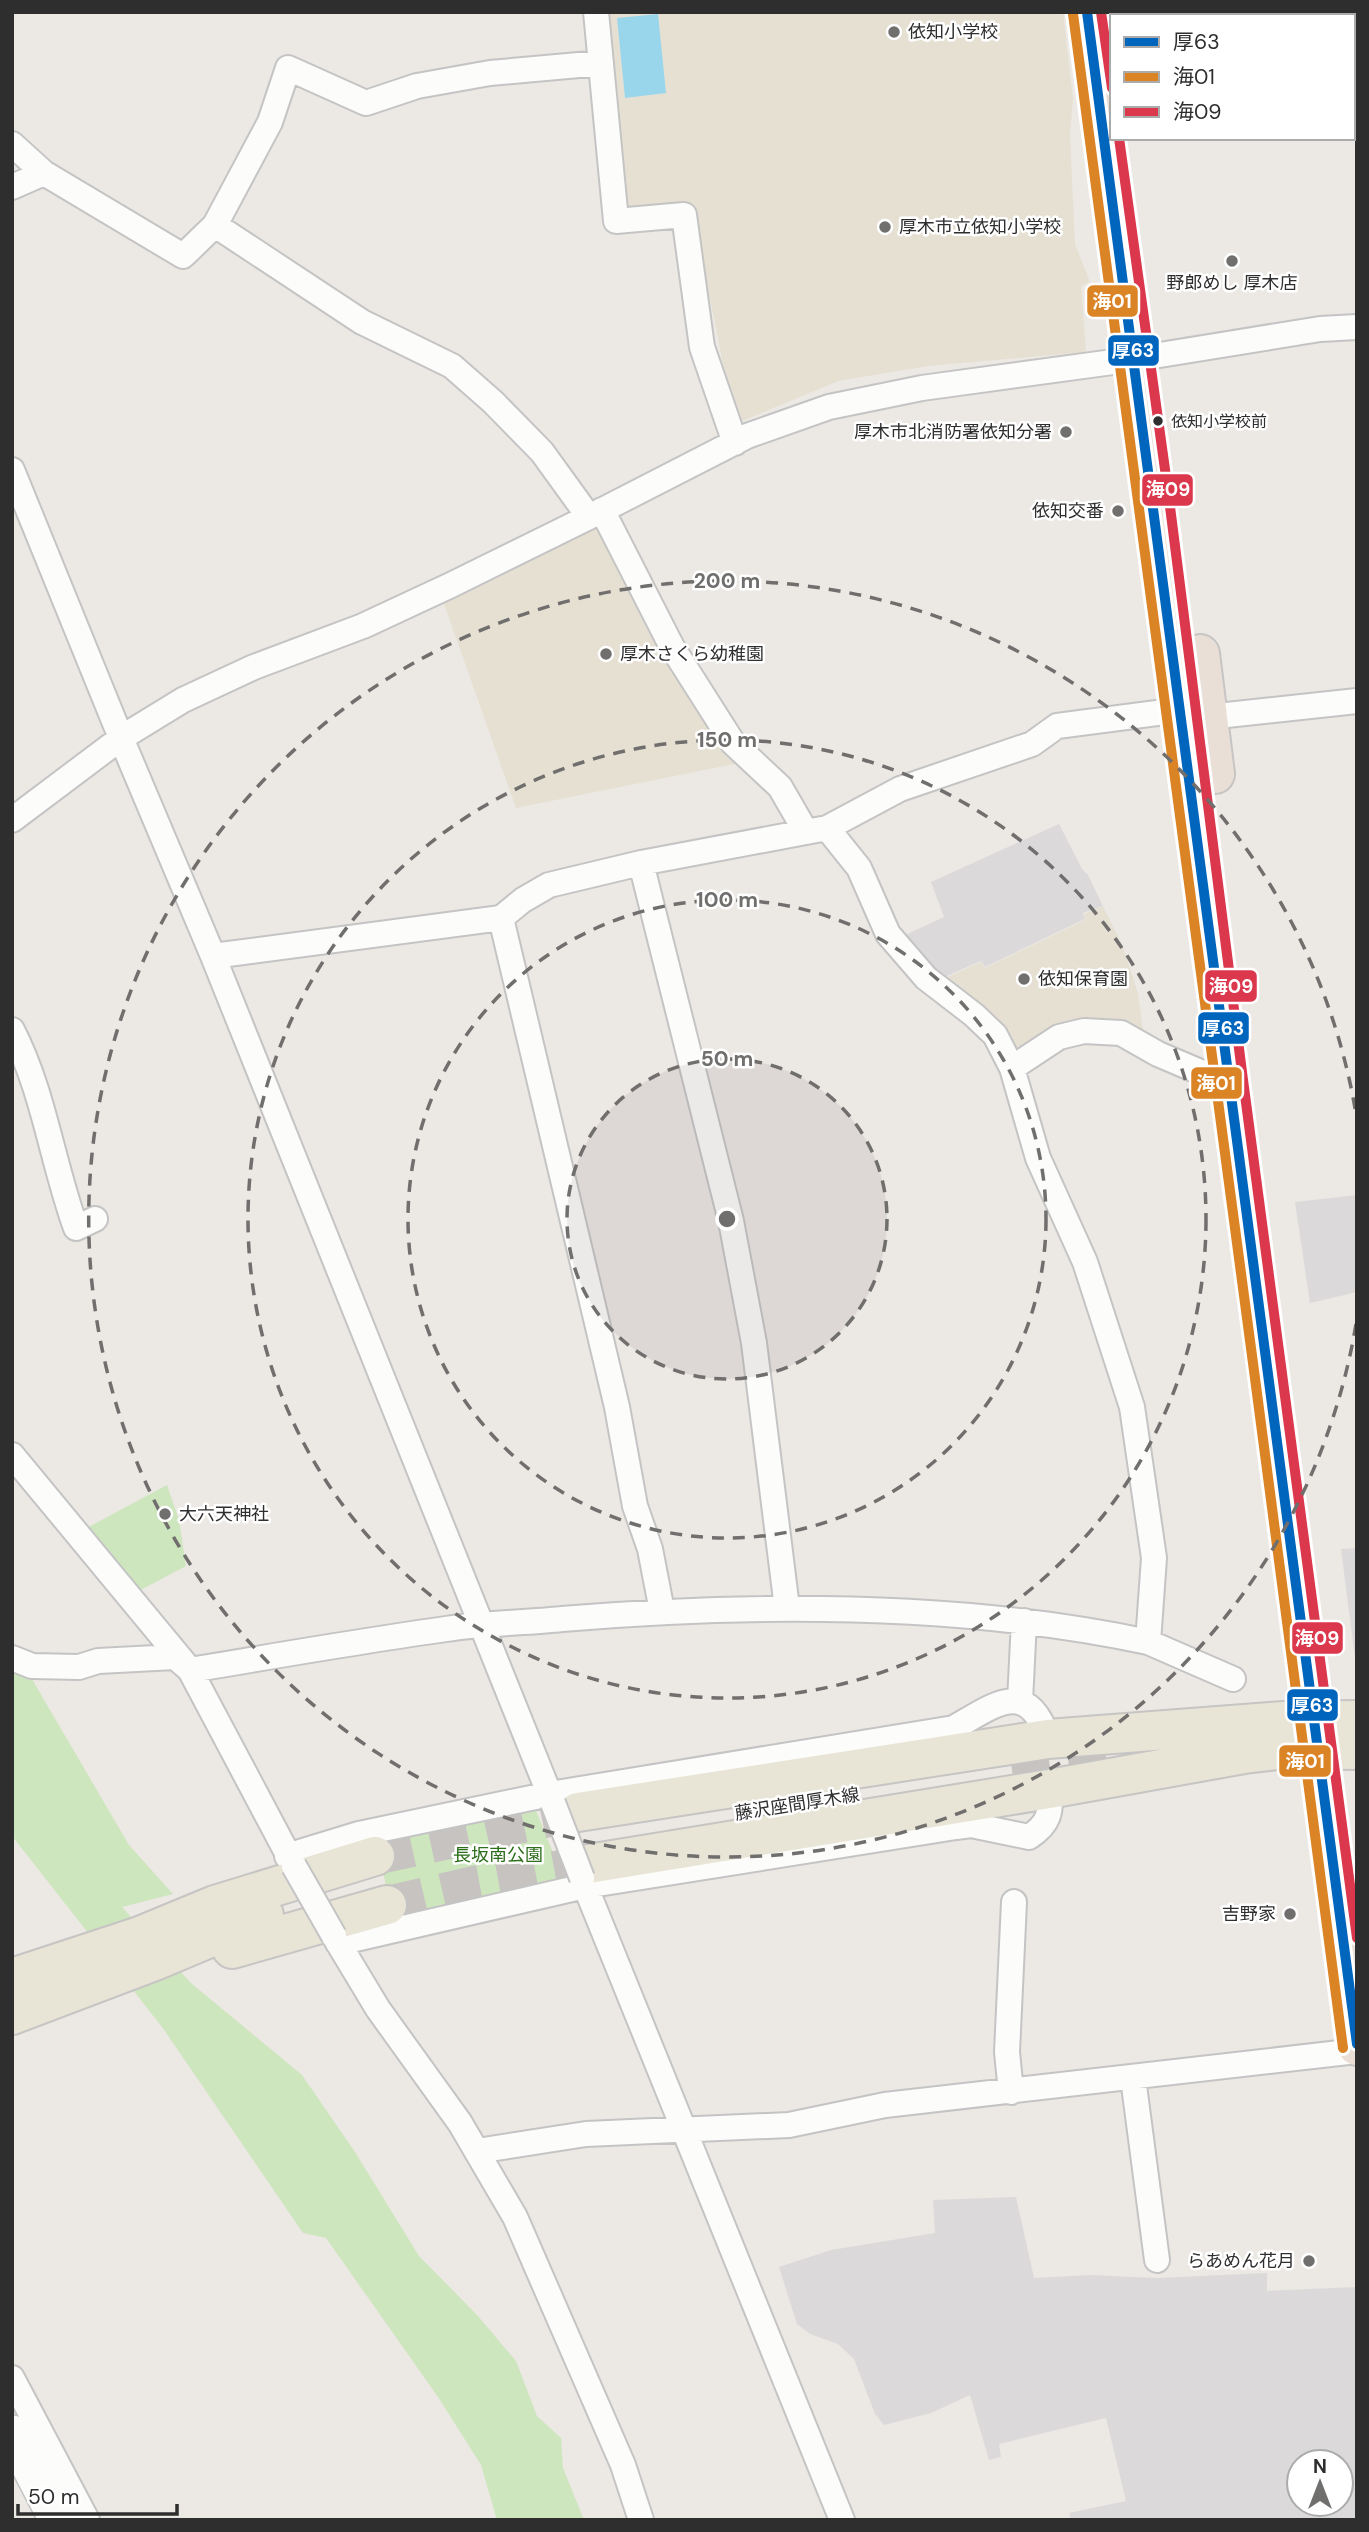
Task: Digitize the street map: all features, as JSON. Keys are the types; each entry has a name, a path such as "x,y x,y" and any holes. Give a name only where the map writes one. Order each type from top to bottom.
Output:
{"highway":[{"path":"1087,12 1148,357"},
{"path":"1130,140 1148,357 1194,713 1300,1443 1338,1735 1357,2048"},
{"path":"1194,713 1228,1082 1357,1844"}],"main road":[{"path":"574,1839 1048,1739 1338,1735"},
{"path":"574,1839 1049,1789 1338,1735"},
{"name":"藤沢座間厚木線","path":"574,1839 1012,1770"},
{"path":"12,1978 149,1948 381,1881"},
{"path":"12,2015 149,1948 215,1905 381,1881"},
{"path":"149,1948 230,1950 381,1881"}],"street":[{"path":"597,12 616,221 684,215 702,347 735,443"},
{"path":"12,145 44,173 184,256 215,225 270,122 288,68 366,103 416,86 490,73 601,63"},
{"path":"12,187 44,173"},
{"path":"215,225 362,322 452,366 493,402 542,452 596,514 678,658 733,743 780,787 816,830 859,868 888,934 926,978 995,1035 1012,1069 1038,1158 1085,1262 1132,1407 1154,1558 1148,1642"},
{"path":"12,820 121,738 184,700 254,667 363,626 596,514 747,436 842,404 922,388 1320,330 1357,327"},
{"path":"12,470 213,956 483,1626 574,1839 682,2129 842,2520"},
{"path":"213,956 501,918 523,900 549,885 642,863 816,830 900,789 1032,744 1057,726 1357,701"},
{"path":"642,863 731,1221 754,1343 787,1608"},
{"path":"501,918 617,1407 635,1506 650,1549 662,1611"},
{"path":"12,1030 20,1064 48,1123 64,1195 76,1228 95,1219"},
{"path":"1012,1069 1059,1037 1084,1031 1121,1033 1158,1054 1228,1082"},
{"path":"12,1455 190,1670 290,1861 336,1939 378,2009 477,2151 515,2217 623,2465 641,2520"},
{"path":"190,1670 449,1628 662,1611 787,1608 1024,1621 1102,1632 1148,1642 1233,1679"},
{"path":"1020,1701 1024,1621"},
{"path":"12,1658 32,1666 79,1667 98,1661 175,1657 190,1670"},
{"path":"336,1939 574,1839 954,1728 998,1703 1020,1701 1035,1712 1048,1739"},
{"path":"290,1861 359,1835 574,1839"},
{"path":"1011,2092 1007,2052 1014,1902"},
{"path":"477,2151 586,2134 789,2125 885,2105 1133,2078 1357,2048"},
{"path":"1133,2078 1157,2260"},
{"path":"12,2378 88,2520"},
{"path":"12,2432 57,2520"}],"shaded area":[{"name":"厚木市立依知小学校","path":"608,12 1063,12 1073,98 1070,133 1075,244 1090,282 1081,286 1086,352 928,366 838,381 735,424 692,208 625,210"},
{"path":"597,527 604,530 744,762 516,808 443,601"},
{"path":"1059,824 1103,906 1083,913 1085,919 985,967 981,961 940,979 899,938 944,917 931,882"},
{"path":"1103,906 1123,947 1138,993 1143,1031 1115,1024 1012,1053 943,979 981,962 985,968 1085,920 1084,914"},
{"path":"1357,1195 1357,1292 1310,1303 1295,1202"},
{"path":"1357,1548 1357,1674 1341,1549"},
{"path":"1016,2197 1034,2278 1090,2275 1157,2278 1267,2273 1267,2291 1357,2287 1357,2520 1071,2520 1069,2513 1126,2501 1106,2418 999,2444 1001,2457 989,2460 970,2395 931,2413 884,2425 875,2414 854,2359 838,2344 810,2334 797,2324 779,2267 831,2250 935,2233 933,2200"}],"green space":[{"path":"167,1485 179,1520 186,1566 133,1594 81,1531"},
{"path":"12,1645 129,1845 173,1894 122,1907 191,1983 302,2075 355,2152 419,2256 478,2316 516,2361 537,2416 561,2438 563,2468 584,2520 497,2520 481,2465 438,2397 326,2238 303,2233 162,2027 12,1836"},
{"name":"長坂南公園","path":"534,1806 565,1882 394,1920 376,1842"}],"water":[{"path":"658,14 666,93 625,98 617,18"}],"tunnel":[{"path":"1012,1770 1180,1746"},
{"path":"375,1856 578,1812"},
{"path":"387,1905 474,1885 588,1864"}],"transit line":[{"name":"厚63","path":"1087,12 1357,2044"},
{"name":"海09","path":"1101,12 1110,74"},
{"name":"海01","path":"1073,14 1343,2048"},
{"name":"海09","path":"1119,140 1168,491 1357,1938"}],"place":[{"name":"依知小学校","path":"894,32"},
{"name":"厚木市立依知小学校","path":"885,227"},
{"name":"野郎めし 厚木店","path":"1232,261"},
{"name":"依知小学校前","path":"1158,421"},
{"name":"厚木市北消防署依知分署","path":"1066,432"},
{"name":"依知交番","path":"1118,511"},
{"name":"厚木さくら幼稚園","path":"606,654"},
{"name":"依知保育園","path":"1024,979"},
{"name":"大六天神社","path":"165,1514"},
{"name":"吉野家","path":"1290,1914"},
{"name":"らあめん花月","path":"1309,2261"}]}
